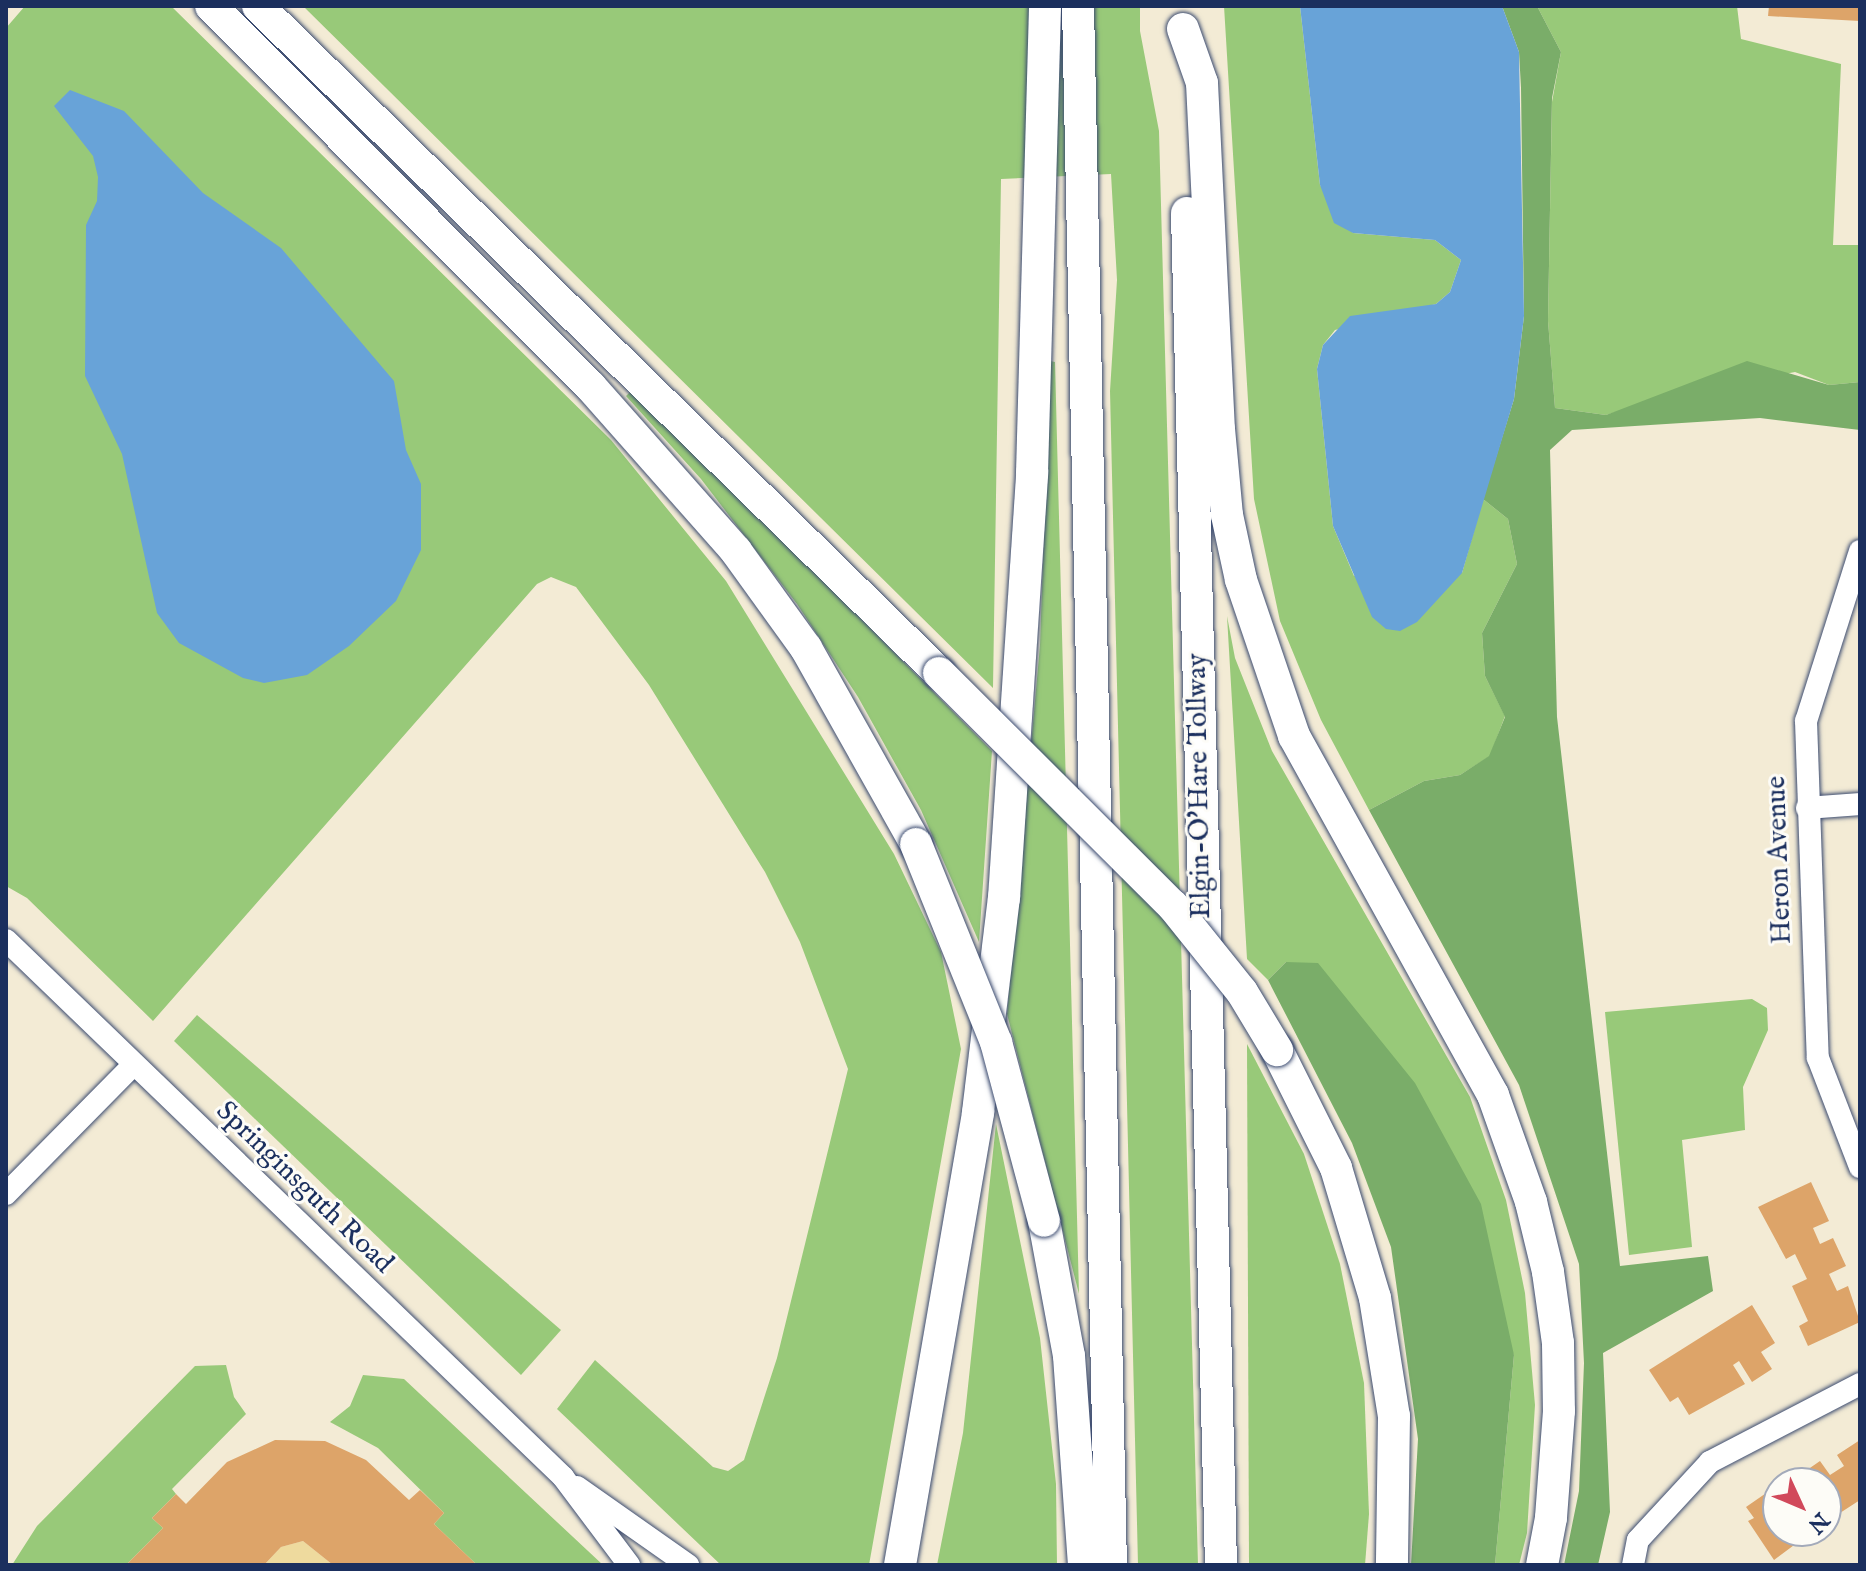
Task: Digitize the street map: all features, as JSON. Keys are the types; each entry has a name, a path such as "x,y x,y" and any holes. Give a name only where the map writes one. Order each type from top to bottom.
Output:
{"highway":[{"path":"211,6 591,387 736,551 806,648 916,844 996,1042 1044,1221 1071,1371 1084,1565"},
{"path":"258,6 1173,906 1242,992 1277,1050 1336,1168 1375,1298 1394,1416 1392,1565"},
{"path":"900,1565 978,1112 1004,898 1032,473 1045,6"},
{"path":"1078,6 1111,1565"},
{"path":"1182,17 1202,83 1219,429 1227,515 1241,580 1294,736 1493,1095 1523,1176 1544,1258 1558,1343 1559,1411 1551,1518 1542,1565"},
{"name":"Elgin-O'Hare Tollway","path":"1182,17 1221,1565"}],"street":[{"name":"Heron Avenue","path":"1860,551 1806,721 1818,1058 1860,1167"},
{"path":"1807,808 1860,804"},
{"name":"Springinsguth Road","path":"6,940 563,1477 688,1565"},
{"path":"6,1194 133,1065"},
{"path":"1633,1565 1638,1540 1710,1462 1860,1384"},
{"name":"Springinsguth Road","path":"563,1477 629,1565"}],"green space":[{"path":"25,6 171,6 611,440 726,581 894,854 941,952 961,1049 869,1565 721,1565 557,1409 595,1360 713,1467 728,1471 744,1460 777,1358 848,1069 800,942 765,872 649,685 576,587 551,577 537,584 153,1021 27,898 6,886 6,28"},
{"path":"303,6 1140,6 1140,31 1159,131 1198,1565 1138,1565 1110,391 1117,280 1111,174 1001,179 993,688"},
{"path":"1224,6 1300,6 1320,185 1353,233 1435,240 1461,260 1450,292 1436,304 1335,330 1323,345 1317,369 1333,526 1354,576 1462,573 1483,499 1508,519 1517,564 1482,633 1485,676 1505,716 1490,756 1460,775 1424,781 1369,810 1321,720 1280,621 1254,499"},
{"path":"1502,6 1537,6 1561,52 1552,98 1548,321 1555,408 1606,415 1747,361 1829,385 1860,382 1860,430 1760,418 1572,430 1550,450 1557,717 1620,1266 1708,1256 1713,1291 1603,1353 1610,1512 1598,1565 1564,1565 1579,1491 1584,1363 1579,1264 1519,1085 1369,810 1424,781 1460,775 1489,756 1505,717 1485,676 1482,633 1517,564 1508,519 1483,499 1514,399 1524,316 1519,52"},
{"path":"1537,6 1737,6 1741,39 1841,64 1833,245 1860,245 1860,382 1829,385 1795,372 1667,396 1606,415 1555,408 1548,321 1552,102 1561,52"},
{"path":"1050,361 1055,362 1079,1294 1007,1014 1040,645"},
{"path":"633,389 992,751 979,942 921,810 858,697 797,604 701,479 626,396"},
{"path":"1227,616 1235,658 1272,751 1470,1097 1506,1200 1525,1293 1535,1405 1527,1533 1519,1565 1495,1565 1514,1355 1286,962 1268,980 1247,959"},
{"path":"1286,962 1318,963 1415,1083 1481,1204 1514,1355 1495,1565 1411,1565 1418,1439 1391,1247 1352,1143 1268,980"},
{"path":"1752,999 1767,1008 1768,1030 1743,1087 1745,1130 1682,1140 1692,1247 1629,1255 1605,1012"},
{"path":"197,1015 561,1330 521,1375 174,1041"},
{"path":"1247,1044 1304,1154 1340,1264 1364,1383 1369,1514 1365,1565 1249,1565"},
{"path":"996,1124 1040,1338 1056,1484 1057,1565 937,1565 963,1433"},
{"path":"226,1365 234,1397 246,1414 172,1489 176,1494 152,1518 163,1528 126,1565 12,1565 37,1526 195,1366"},
{"path":"363,1375 404,1379 603,1565 477,1565 434,1524 444,1513 378,1448 330,1422 350,1406"}],"sand":[{"path":"303,1541 333,1565 264,1565 281,1547"}],"water":[{"path":"1300,6 1502,6 1519,52 1524,316 1514,399 1462,573 1417,622 1400,631 1386,629 1372,617 1333,526 1317,369 1323,345 1350,316 1436,304 1450,292 1461,260 1435,240 1353,233 1334,223 1320,185"},
{"path":"70,90 124,111 203,193 281,248 394,381 406,450 421,484 421,550 396,601 349,646 307,675 264,683 243,678 179,643 157,613 122,454 85,376 86,225 97,201 98,177 93,156 54,106"}],"building":[{"path":"1769,6 1860,6 1860,21 1768,16"},
{"path":"1811,1182 1829,1221 1813,1228 1820,1244 1833,1238 1846,1266 1829,1274 1837,1291 1848,1286 1860,1322 1808,1346 1799,1326 1808,1321 1792,1286 1807,1279 1795,1254 1786,1259 1758,1207"},
{"path":"1752,1305 1775,1343 1761,1352 1772,1369 1752,1382 1739,1361 1733,1365 1745,1384 1689,1415 1678,1397 1670,1402 1649,1370"},
{"path":"275,1440 325,1441 366,1460 409,1500 420,1490 444,1513 434,1524 477,1565 333,1565 303,1541 281,1547 264,1565 126,1565 163,1528 152,1518 176,1494 186,1504 227,1462"},
{"path":"1860,1440 1860,1500 1842,1512 1844,1466 1837,1455"},
{"path":"1762,1496 1762,1542 1748,1521 1754,1518 1746,1507"},
{"path":"1765,1547 1791,1547 1774,1560"}]}
